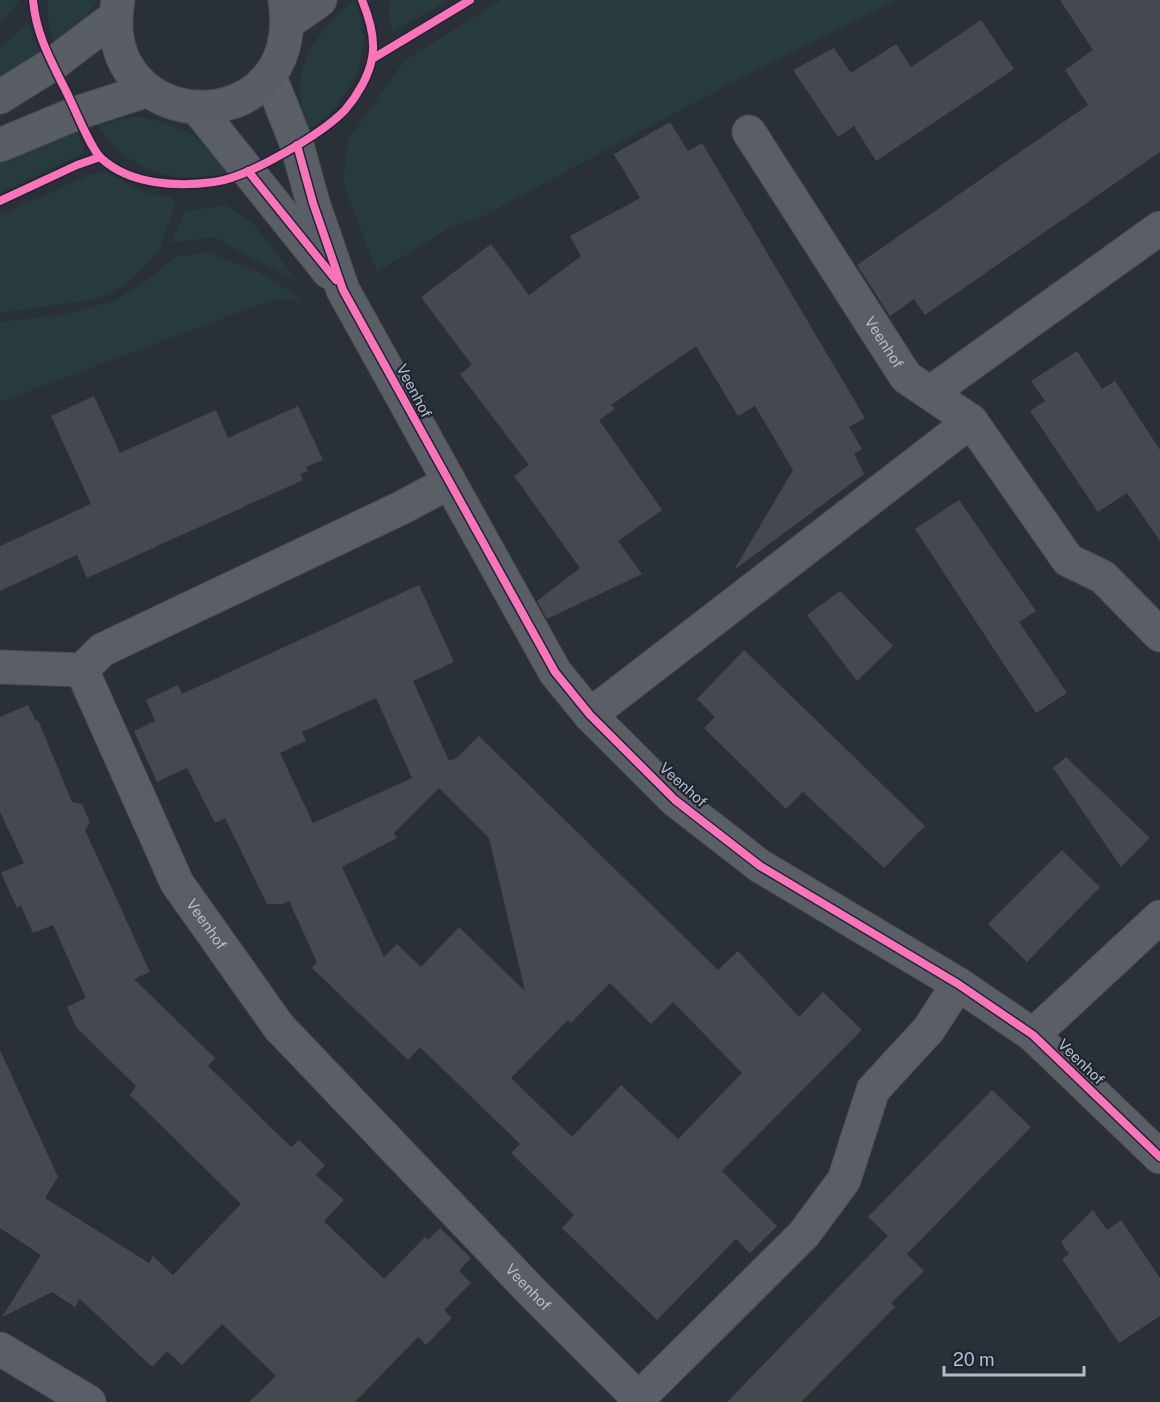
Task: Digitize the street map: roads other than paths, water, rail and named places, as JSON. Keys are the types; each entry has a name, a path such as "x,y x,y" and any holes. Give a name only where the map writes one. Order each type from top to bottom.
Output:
{"main road":[{"path":"117,9 116,38 133,76 148,90 172,104 198,109 218,108 255,92 270,77 284,51 287,11 320,0"},
{"path":"0,97 53,64 117,9"},
{"path":"0,145 77,113 148,90"}],"street":[{"name":"Veenhof","path":"270,77 297,145 313,203 343,290 448,483 555,672 590,715 675,800 760,866 958,984 1033,1035 1160,1156"},
{"name":"Veenhof","path":"198,109 343,290"},
{"name":"Veenhof","path":"749,132 906,377 971,421 1068,560 1103,577 1160,635"},
{"path":"930,393 1160,228"},
{"path":"590,715 971,421"},
{"path":"0,667 82,670 102,650 401,508 448,483"},
{"name":"Veenhof","path":"82,670 177,883 279,1027 636,1400 804,1234 844,1180 873,1090 929,1029 958,984"},
{"path":"1033,1035 1160,916"},
{"path":"0,1349 89,1402"}]}
